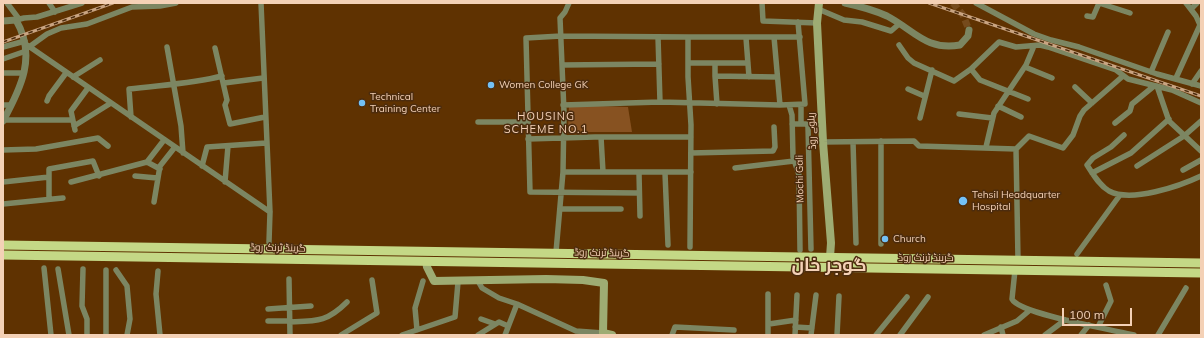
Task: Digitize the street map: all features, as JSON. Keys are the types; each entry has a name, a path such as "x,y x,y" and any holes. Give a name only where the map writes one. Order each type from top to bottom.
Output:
{"highway":[{"name":"گرینڈ ٹرنک روڈ","path":"3,245 556,252 1201,263"},
{"name":"گرینڈ ٹرنک روڈ","path":"3,254 838,269 1201,273"}],"main road":[{"name":"ریلوے روڈ","path":"818,6 817,23 823,142 831,243 830,257"},
{"path":"426,261 427,267 434,281 568,280 604,283 603,333 612,335"}],"street":[{"path":"7,3 18,20 27,46 21,87 3,120 71,120"},
{"path":"49,3 55,12"},
{"path":"3,21 37,17 82,3"},
{"path":"3,59 61,28 87,24 132,7 160,6 176,3"},
{"path":"261,3 263,78 270,212 269,242"},
{"path":"556,252 563,172 564,105 560,18 565,12 568,3"},
{"path":"762,3 763,21 817,23"},
{"path":"845,3 887,16 932,45 944,47 960,45 968,36 969,30"},
{"path":"976,3 1039,36 1120,60 1151,72 1201,86"},
{"path":"1087,16 1093,17 1095,15 1099,3 1130,13"},
{"path":"1176,78 1200,27 1198,18 1186,3"},
{"path":"1191,9 1197,3"},
{"path":"818,6 844,20 862,22 890,31 899,24"},
{"path":"564,105 660,102 780,105 805,104 798,22"},
{"path":"1151,72 1168,32"},
{"path":"639,193 530,192 526,38 561,36 746,38 800,37"},
{"path":"658,37 660,102"},
{"path":"688,37 691,138 690,247"},
{"path":"774,37 776,77 780,105"},
{"path":"746,38 749,77"},
{"path":"899,45 908,58 914,63 954,81 971,69 999,42 1016,47 1048,47 1116,70 1128,79 1172,90 1201,103"},
{"path":"3,47 27,46 270,212"},
{"path":"986,147 992,118 998,106 1025,67 1034,46"},
{"path":"167,47 175,83 183,153"},
{"path":"215,48 224,83 227,100 225,106 230,124 265,117"},
{"path":"73,77 100,60"},
{"path":"688,63 748,63"},
{"path":"562,65 659,64"},
{"path":"715,64 717,104"},
{"path":"1025,67 1052,78"},
{"path":"971,69 980,80 1028,99"},
{"path":"920,118 924,96 932,70"},
{"path":"1192,84 1201,71"},
{"path":"3,73 24,73"},
{"path":"47,102 49,96 66,73"},
{"path":"131,117 128,90 175,83 202,81 222,76"},
{"path":"715,76 776,77"},
{"path":"1018,260 1016,149 1029,136 1063,148 1073,135 1080,116 1092,103 1123,76"},
{"path":"224,83 263,78"},
{"path":"1156,86 1169,119 1184,136 1201,151"},
{"path":"1115,123 1130,111 1132,104 1156,86"},
{"path":"1075,87 1092,103"},
{"path":"88,88 70,111 71,120 75,128 111,103"},
{"path":"908,89 924,96"},
{"path":"792,124 801,124 801,104"},
{"path":"3,105 11,105"},
{"path":"789,105 792,124 794,162 799,175 800,250"},
{"path":"998,106 1021,117"},
{"path":"959,114 992,118"},
{"path":"1092,173 1131,153 1169,119"},
{"path":"1137,166 1184,136 1201,121"},
{"path":"478,122 528,122"},
{"name":"Mochi Gali","path":"801,124 807,124 808,126 811,248"},
{"path":"691,153 773,151 775,147 774,127"},
{"path":"1124,135 1087,165 1106,189 1120,195 1148,194 1201,176"},
{"path":"528,139 601,137 691,138"},
{"path":"601,137 603,172"},
{"path":"3,150 36,149 98,138 108,146"},
{"path":"72,182 147,162 164,140"},
{"path":"881,141 881,244"},
{"path":"823,142 914,141 919,146 1016,149"},
{"path":"202,166 207,148 266,142"},
{"path":"854,142 856,243"},
{"path":"225,182 228,146"},
{"path":"154,202 160,166 175,147"},
{"path":"1183,170 1201,160"},
{"path":"49,199 49,169 93,161 99,176"},
{"path":"147,162 160,169"},
{"path":"735,168 794,162"},
{"path":"563,172 691,172"},
{"path":"665,172 668,245"},
{"path":"639,173 640,216"},
{"path":"135,176 157,178"},
{"path":"3,182 49,177"},
{"path":"1077,254 1120,195"},
{"path":"3,204 63,198"},
{"path":"560,209 620,209"},
{"path":"44,268 51,335"},
{"path":"58,269 69,335"},
{"path":"83,269 82,306 87,319 87,335"},
{"path":"106,270 106,335"},
{"path":"116,270 127,286 130,319 127,335"},
{"path":"1015,270 1012,299 1014,303 1030,310 1065,320 1134,335"},
{"path":"158,271 156,294 160,335"},
{"path":"289,279 290,335"},
{"path":"341,335 377,313 372,280"},
{"path":"417,330 415,308 423,281"},
{"path":"478,281 482,288 499,298 517,304 576,331 603,333"},
{"path":"402,335 455,316 458,282"},
{"path":"1098,327 1111,301 1106,285"},
{"path":"1158,335 1186,288"},
{"path":"768,294 768,335"},
{"path":"795,335 797,295"},
{"path":"811,335 816,296"},
{"path":"838,335 839,296"},
{"path":"876,335 907,297"},
{"path":"900,335 928,297"},
{"path":"268,321 290,322 325,319 337,312 347,302"},
{"path":"504,335 517,304"},
{"path":"268,309 311,306"},
{"path":"984,335 1017,321 1030,310"},
{"path":"481,319 495,324"},
{"path":"1045,335 1065,320"},
{"path":"478,335 499,322 508,326"},
{"path":"769,324 796,324 812,328"},
{"path":"1081,335 1089,325"},
{"path":"672,335 675,327 734,330"},
{"path":"1001,327 1003,335"}],"shaded area":[{"path":"569,105 628,107 632,132 568,132"}],"tunnel":[{"path":"953,3 963,15 969,30"}],"railway":[{"path":"3,42 113,3"},
{"path":"929,3 1201,96"}],"place":[{"name":"Women College GK","path":"491,85"},
{"name":"Technical Training Center","path":"362,103"},
{"name":"Tehsil Headquarter Hospital","path":"963,201"},
{"name":"Church","path":"885,239"}],"district":[{"name":"HOUSING SCHEME NO.1","path":"546,123"},
{"name":"گوجر خان","path":"829,266"}]}
